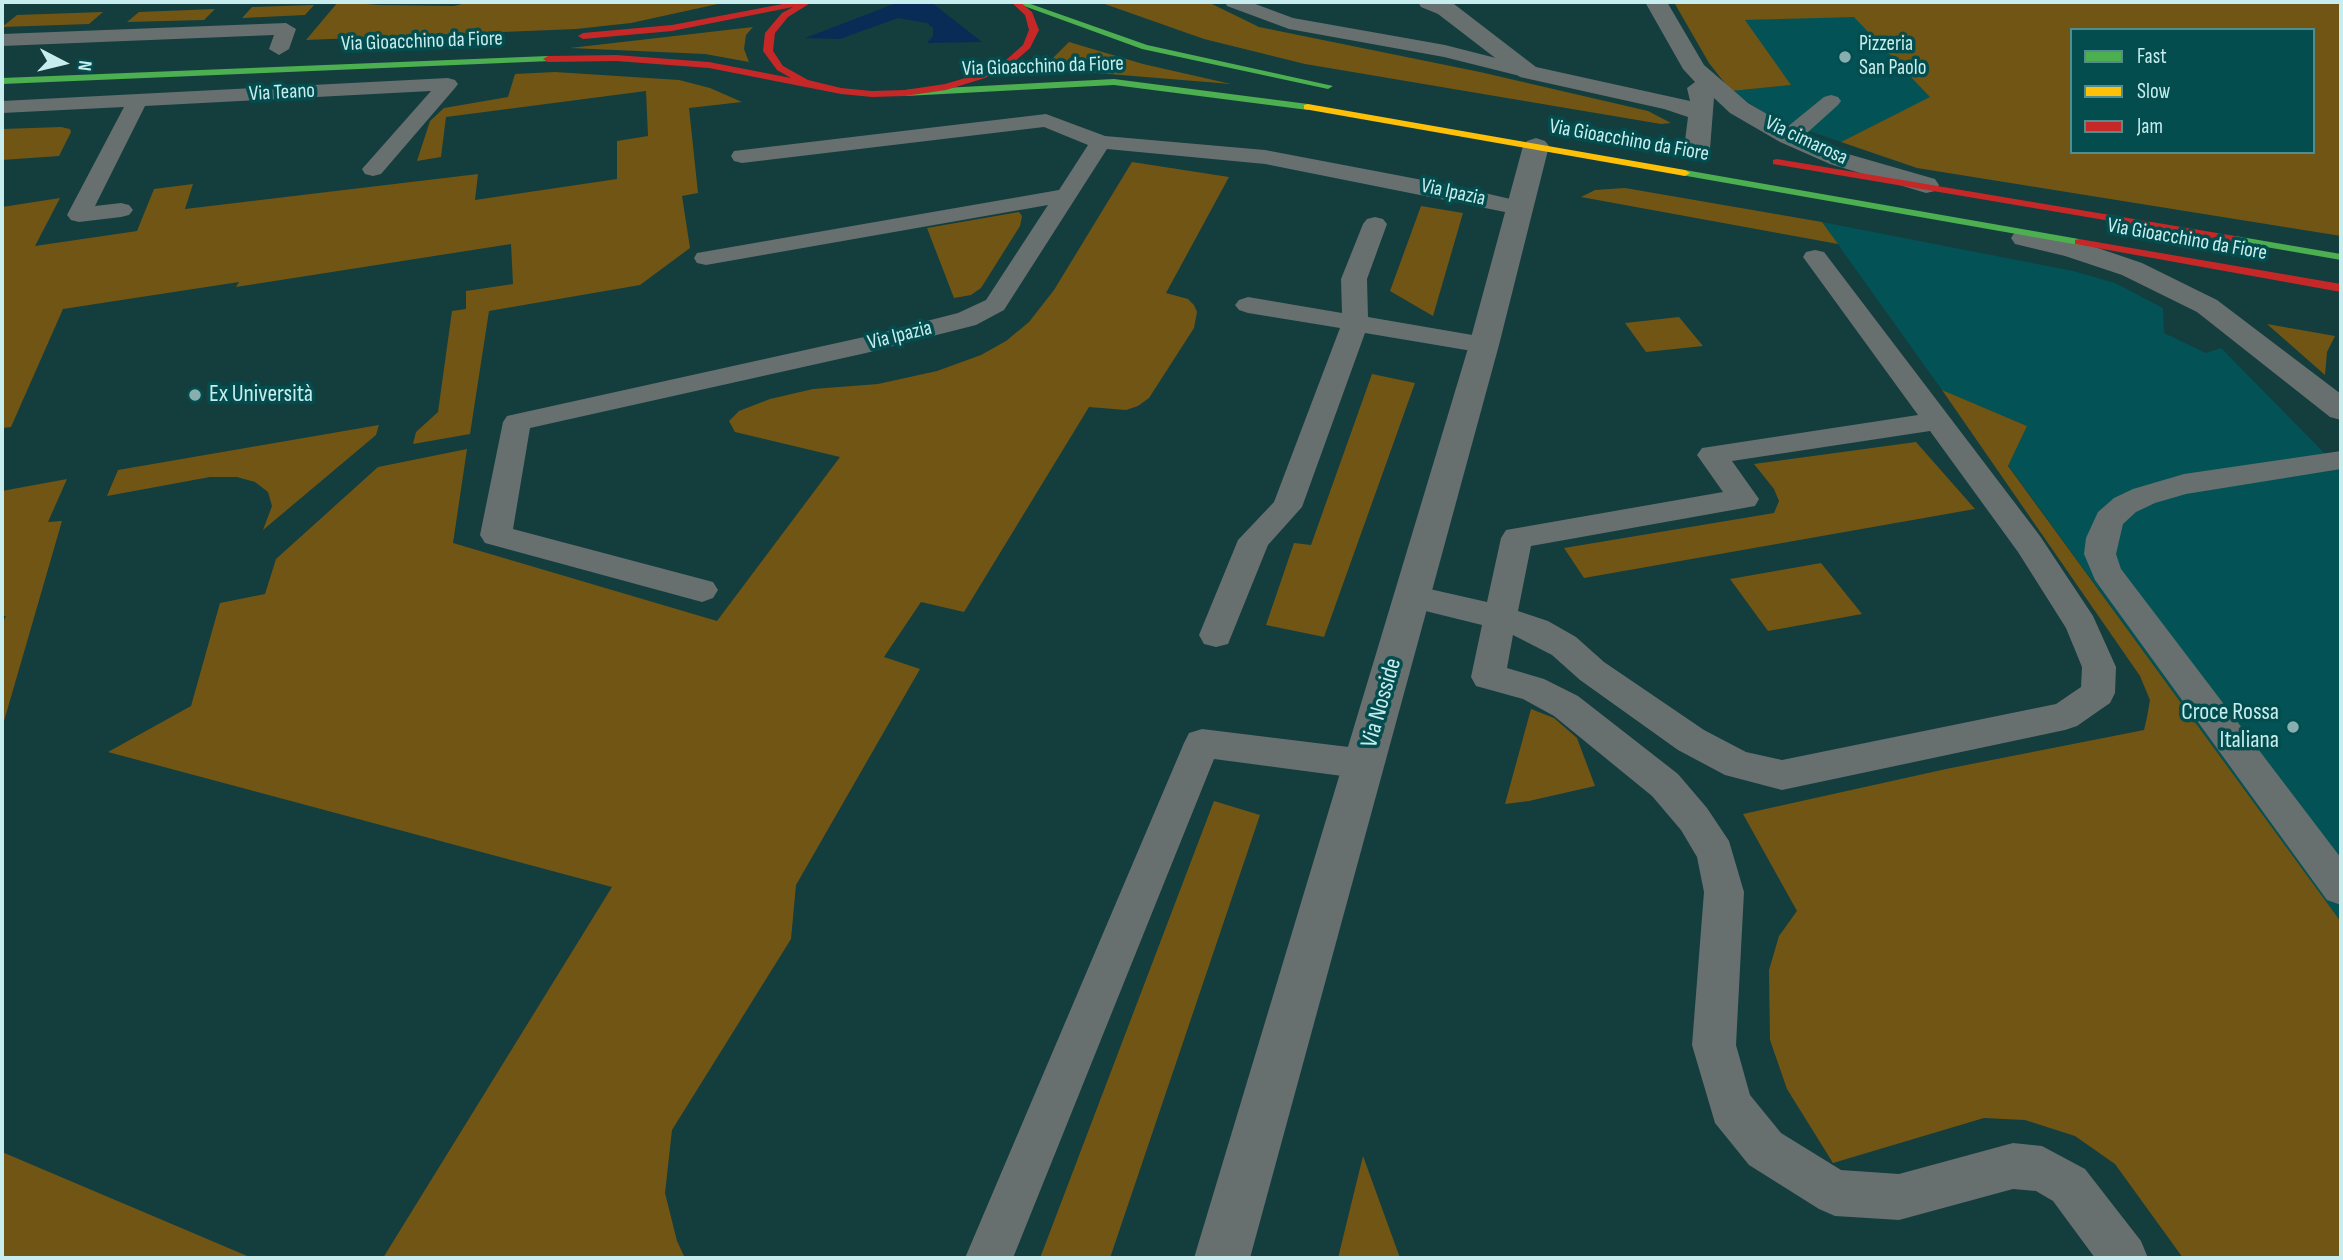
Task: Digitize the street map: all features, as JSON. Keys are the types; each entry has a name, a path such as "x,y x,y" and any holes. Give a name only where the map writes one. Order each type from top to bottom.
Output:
{"street":[{"path":"568,37 672,28 807,2"},
{"path":"807,2 785,15 770,33 768,51 780,68 805,82 841,91 905,93 946,87 982,76 1009,62 1027,46 1034,30 1029,14 1016,2"},
{"name":"Via Gioacchino da Fiore","path":"1016,2 1145,47 1344,89"},
{"path":"1429,2 1446,9 1528,72 1671,103 1700,113"},
{"path":"1656,2 1695,69 1702,98 1697,149"},
{"name":"Via Gioacchino da Fiore","path":"2,81 504,59 616,58 709,65 841,91"},
{"name":"Via cimarosa","path":"1695,69 1739,108 1789,137 1839,159 1931,187"},
{"name":"Via Gioacchino da Fiore","path":"905,93 1114,82 1317,108 2341,288"},
{"name":"Via Nosside","path":"1222,1258 1484,345 1536,146"},
{"name":"Via Gioacchino da Fiore","path":"1765,160 2341,257"},
{"path":"1938,218 2073,249 2132,269 2207,306 2341,410"}],"lane":[{"path":"1234,2 1289,23 1446,51 1528,72"},
{"path":"2,40 286,29 279,49"},
{"name":"Via Teano","path":"2,107 448,84 373,169"},
{"path":"121,210 79,215 138,100"},
{"path":"1789,137 1831,101"},
{"path":"742,156 1046,120 1101,142"},
{"name":"Via Ipazia","path":"702,590 496,535 517,422 866,345 967,319 995,305 1101,142 1265,157 1520,208"},
{"path":"706,258 1067,195"},
{"path":"1216,635 1254,540 1287,506 1355,324 1353,279 1375,224"},
{"path":"1412,597 1502,618 1536,630 1564,646 1592,671 1691,740 1738,765 1782,775 2065,716 2098,693 2099,667 2081,625 2029,544 1815,257"},
{"path":"1248,305 1484,345"},
{"path":"1937,421 1712,456 1744,499 1517,538 1488,677 1532,688 1566,706 1665,785 1694,819 1715,853 1724,892 1714,1045 1731,1107 1765,1149 1835,1193 1899,1198 2013,1166 2042,1169 2069,1185 2124,1258"},
{"path":"2341,460 2184,484 2144,496 2125,505 2109,519 2100,554 2106,572 2341,888"},
{"path":"989,1258 1202,743 1365,764"}],"shaded area":[{"path":"338,2 454,6 470,2 727,2 631,23 576,29 306,40"},
{"path":"899,2 931,2 982,42 927,43 933,36 933,28 927,23 898,18 840,39 805,38"},
{"path":"1099,2 1208,2 1259,27 1480,72 1648,111 1671,123 1661,124 1305,64 1204,39"},
{"path":"2341,2 2341,236 1917,168 1841,142 1930,97 1854,17 1745,20 1791,85 1731,91 1709,63 1675,4"},
{"path":"314,5 305,15 242,18 252,7"},
{"path":"215,9 204,20 127,22 139,12"},
{"path":"1973,11 1931,97 1841,142 1774,119 1731,91 1790,85 1744,20"},
{"path":"103,12 89,24 2,27 17,15"},
{"path":"753,27 746,35 744,49 749,62 705,54 570,48"},
{"path":"1069,42 1143,64 1231,84 1084,72 1039,72"},
{"path":"555,72 679,80 710,88 742,102 689,108 698,193 682,196 690,248 640,285 489,311 470,434 413,444 416,432 438,412 452,311 466,309 466,291 513,284 511,244 236,287 239,282 63,309 11,427 2,428 2,207 60,198 35,246 137,231 154,189 193,184 185,209 478,174 475,200 617,179 617,141 648,136 646,91 446,117 441,157 417,161 430,121 444,108 508,97 515,74"},
{"path":"2,129 70,129 71,132 59,156 2,160"},
{"path":"1132,162 1229,177 1166,293 1188,299 1194,305 1197,312 1194,328 1149,398 1126,410 1089,407 964,612 921,602 884,657 920,669 796,885 791,939 672,1130 665,1193 677,1241 685,1258 383,1258 612,887 108,752 191,706 220,603 265,594 276,559 378,467 467,449 453,543 717,621 840,457 735,432 729,421 739,411 770,399 813,389 878,384 937,371 981,355 1006,341 1029,322 1054,290"},
{"path":"1625,188 1822,222 1838,244 1581,197 1595,190"},
{"path":"1421,206 1463,213 1433,316 1390,291"},
{"path":"1019,212 1022,216 1020,226 981,288 971,295 954,298 927,228"},
{"path":"1822,222 2073,271 2115,283 2163,308 2164,333 2206,353 2221,348 2341,470 2341,922 2008,465 2027,426 1942,390"},
{"path":"1679,317 1703,346 1646,352 1625,323"},
{"path":"2267,324 2335,336 2327,352 2325,375"},
{"path":"1372,374 1415,383 1324,637 1266,625 1294,543 1311,545"},
{"path":"1942,390 2027,426 2008,466 2341,922 2341,1258 2183,1258 2115,1164 2075,1136 2025,1120 1984,1118 1833,1163 1787,1089 1770,1040 1769,970 1779,936 1797,911 1743,814 1946,769 2144,730 2147,717 2150,700 2140,676"},
{"path":"379,425 376,435 263,530 272,506 268,492 255,482 237,477 210,477 107,496 118,470"},
{"path":"1916,442 1975,509 1584,578 1564,548 1774,513 1779,501 1774,489 1754,464"},
{"path":"67,479 48,522 62,521 2,728 2,624 6,616 2,616 2,491"},
{"path":"1821,563 1862,614 1768,631 1730,579"},
{"path":"1531,709 1554,718 1577,738 1595,786 1505,804"},
{"path":"1214,801 1260,815 1110,1258 1040,1258"},
{"path":"2,1152 252,1258 2,1258"},
{"path":"1363,1156 1400,1258 1338,1258"}],"traffic: fast":[{"path":"1017,2 1145,47 1328,86"},
{"path":"2,81 548,59"},
{"path":"905,93 1114,82 1308,107"},
{"path":"1685,173 2079,242"},
{"path":"2235,239 2341,257"}],"traffic: slow":[{"path":"1308,107 1685,173"}],"traffic: jam":[{"path":"583,36 672,28 805,2"},
{"path":"808,2 785,15 770,33 768,51 780,68 805,82 841,91 872,94 905,93 946,87 982,76 1009,62 1027,46 1034,30 1029,14 1015,2"},
{"path":"548,59 616,58 709,65 841,91"},
{"path":"1777,162 2235,239"},
{"path":"2079,242 2341,288"}],"place":[{"name":"Pizzeria San Paolo","path":"1845,57"},
{"name":"Ex Università","path":"195,395"},
{"name":"Croce Rossa Italiana","path":"2293,727"}]}
